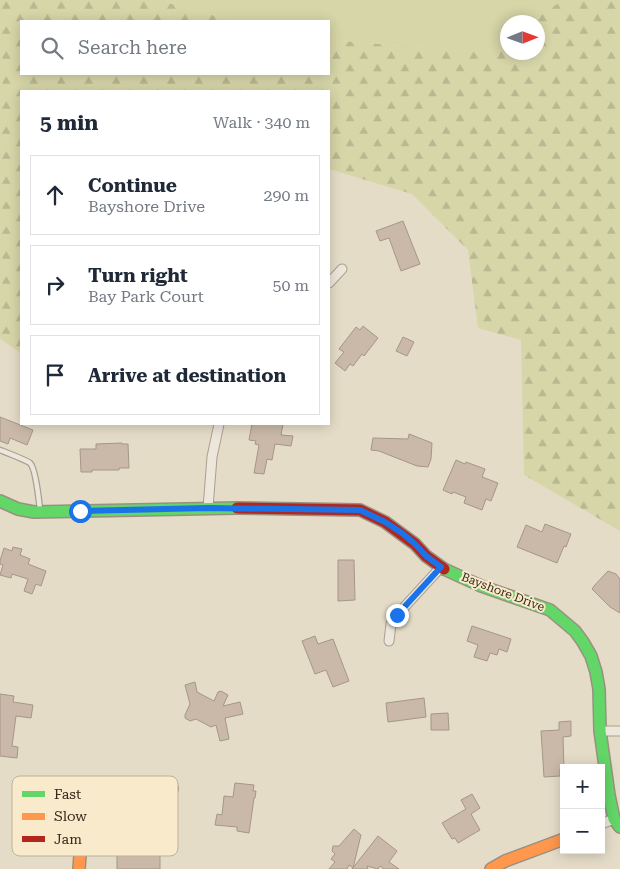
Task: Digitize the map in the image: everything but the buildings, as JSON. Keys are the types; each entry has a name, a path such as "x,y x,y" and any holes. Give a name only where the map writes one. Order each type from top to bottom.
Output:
{"street":[{"path":"330,282 342,269"},
{"path":"208,508 212,457 220,425"},
{"name":"Bayshore Drive","path":"0,501 18,509 40,512 208,508 360,510 385,522 402,533 426,556 441,567 481,586 550,610 575,631 584,642 591,656 599,688 600,731 609,795 617,823"},
{"path":"389,641 391,624 397,615 441,567"},
{"path":"600,731 620,731"},
{"path":"491,869 560,841"},
{"path":"79,869 80,856"}],"lane":[{"path":"0,450 30,463 38,492 40,512"}],"green space":[{"path":"0,0 165,0 168,3 230,20 20,20 20,75 330,75 330,40 486,53 500,43 500,60 545,60 545,15 541,15 563,0 620,0 620,531 524,475 521,340 478,328 468,250 412,194 330,169 330,90 20,90 20,352 0,339"},
{"path":"165,0 563,0 541,15 500,15 500,43 486,53 330,40 330,20 230,20 168,3"}],"traffic: fast":[{"path":"0,501 18,509 34,512 237,508"},
{"path":"444,569 481,586 550,610 575,631 583,642 591,656 596,672 599,689 600,731 609,795 614,819 620,827"}],"traffic: slow":[{"path":"491,869 505,861 560,840"},
{"path":"79,869 80,856"}],"traffic: jam":[{"path":"237,508 360,510 385,522 444,569"}],"route":[{"path":"80,511 208,508 360,510 402,533 426,556 441,567 397,615"}]}
